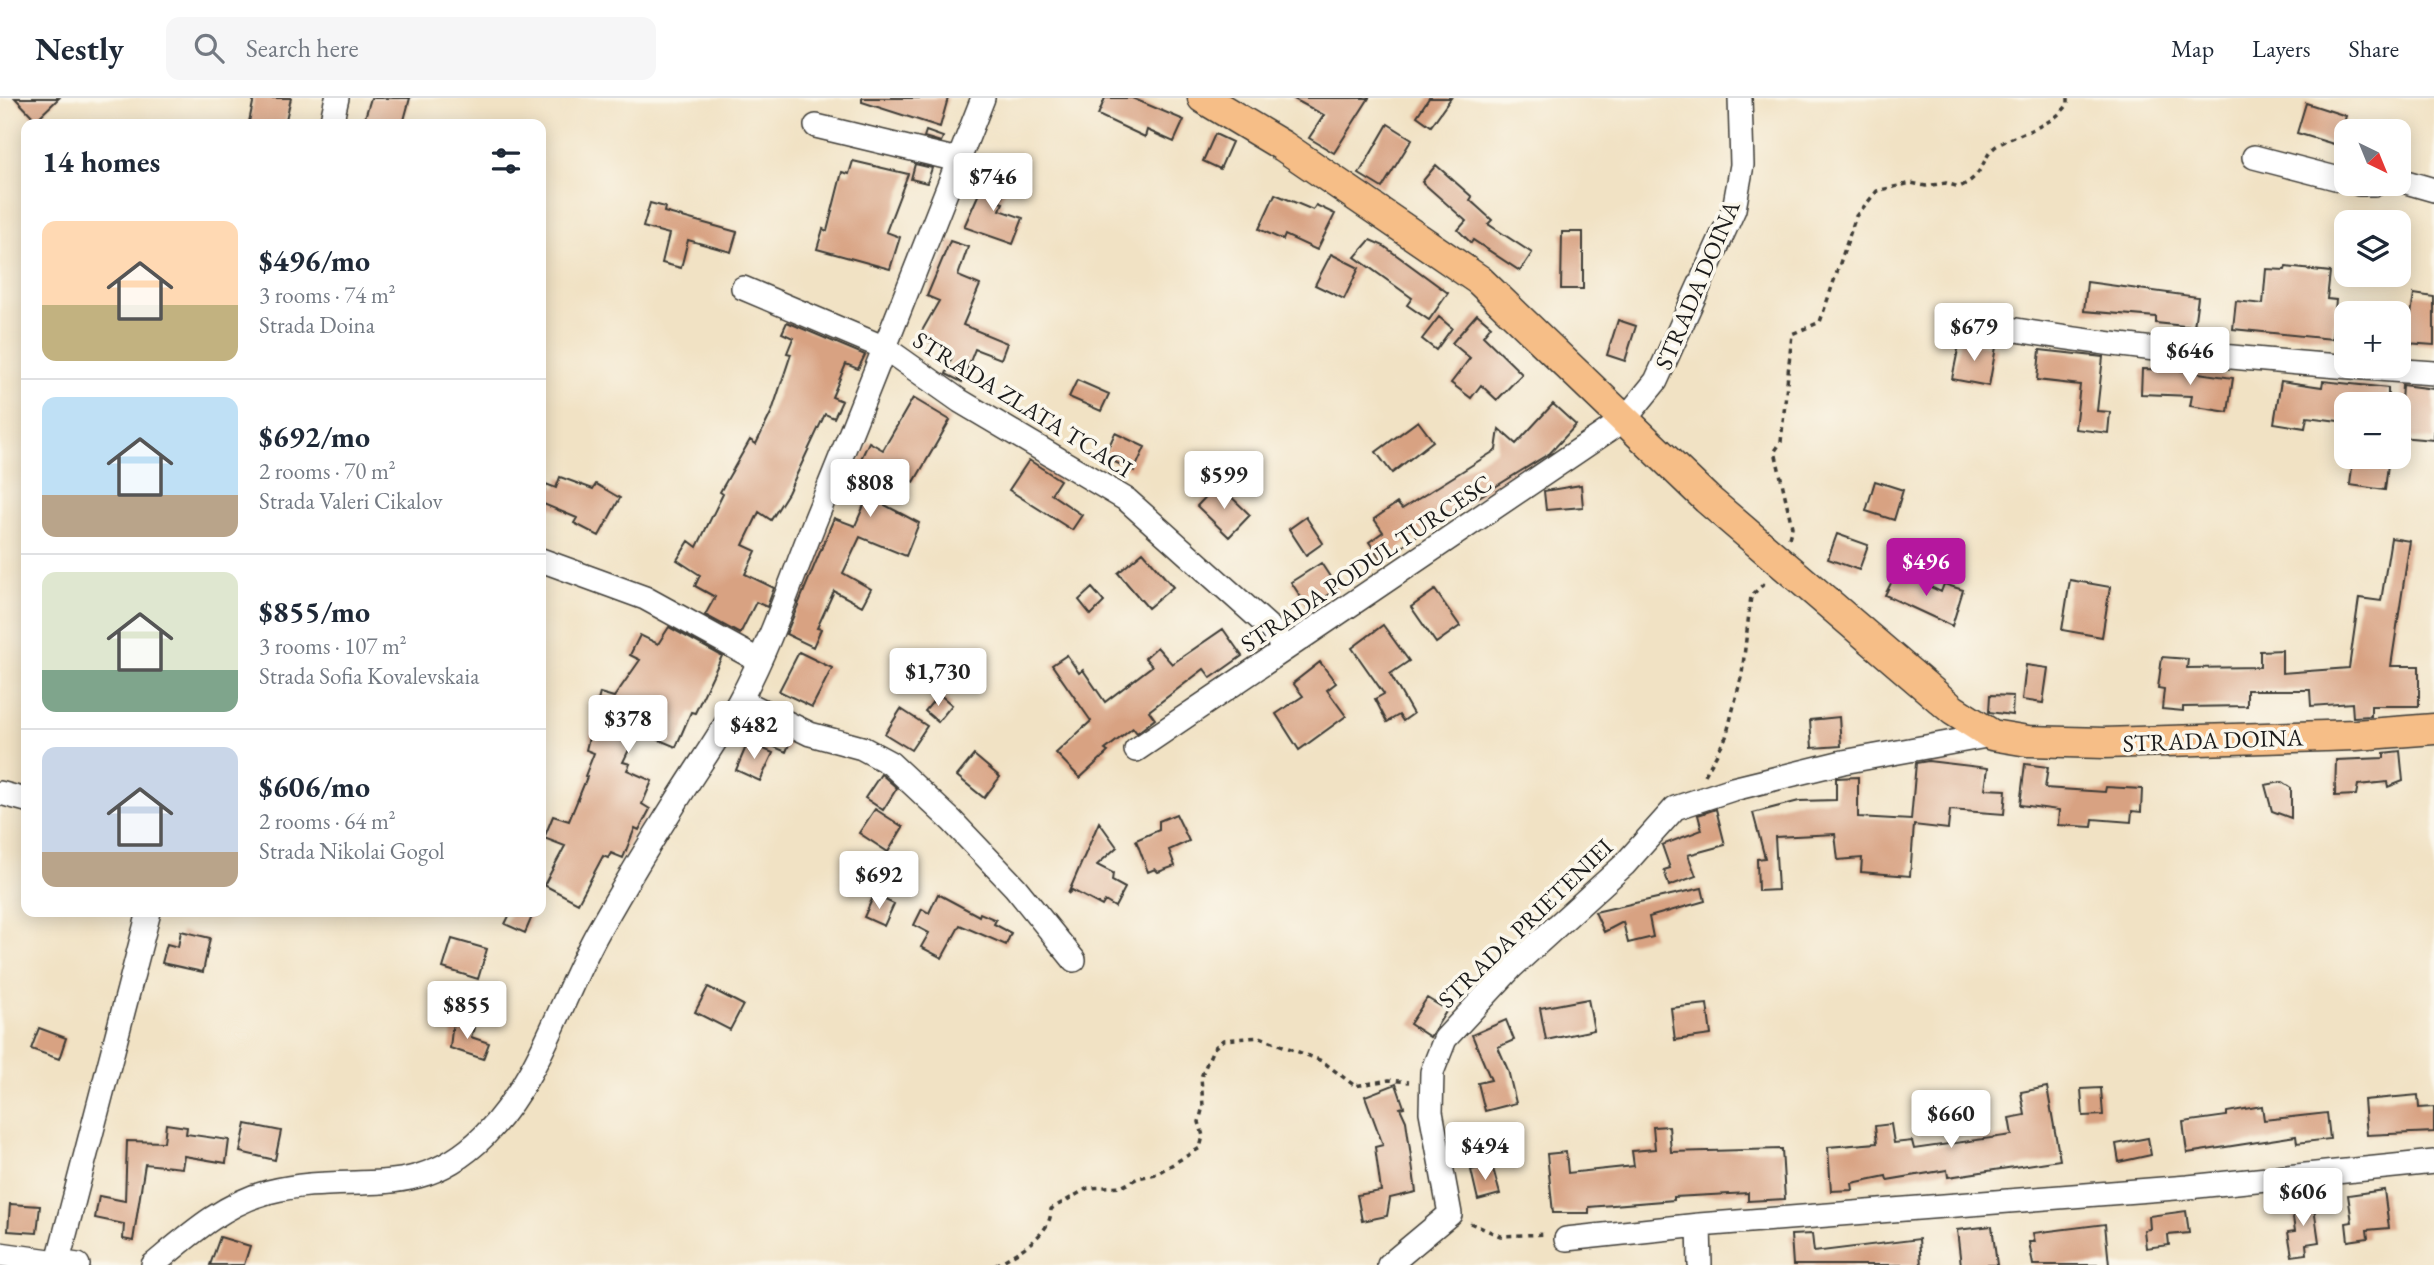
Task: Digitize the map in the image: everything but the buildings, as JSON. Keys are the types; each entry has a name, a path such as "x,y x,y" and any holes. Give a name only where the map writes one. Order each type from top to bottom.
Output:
{"main road":[{"name":"STRADA DOINA","path":"1203,98 1283,146 1457,263 1506,303 1707,499 1953,710 1992,735 2028,741 2104,743 2356,735 2434,729"}],"street":[{"path":"332,119 337,98"},
{"path":"153,1265 204,1224 235,1205 268,1192 319,1183 392,1183 416,1179 447,1164 483,1137 524,1087 549,1039 568,987 598,932 740,701 885,348 983,98"},
{"name":"STRADA DOINA","path":"1635,429 1734,209 1742,165 1740,98"},
{"path":"816,126 958,160"},
{"path":"2254,157 2334,178"},
{"path":"2412,184 2434,190"},
{"name":"STRADA ZLATA TCACI","path":"743,288 885,348 960,401 1127,500 1269,628 1285,649"},
{"path":"1964,321 2050,337 2178,353 2434,373"},
{"name":"STRADA PODUL TURCESC","path":"1136,750 1285,649 1635,429"},
{"path":"546,561 645,598 758,660"},
{"path":"740,701 810,734 862,748 890,763 952,821 1015,887 1074,960"},
{"name":"STRADA DOINA","path":"1675,808 1733,789 1843,762 1992,735"},
{"path":"0,793 21,799"},
{"name":"STRADA PRIETENIEI","path":"1450,1214 1431,1112 1432,1072 1445,1039 1511,967 1624,865 1675,808"},
{"path":"0,1254 68,1263 148,917"},
{"path":"1566,1239 1699,1225 2188,1187 2434,1162"},
{"path":"1389,1265 1450,1214"},
{"path":"1699,1225 1700,1265"}],"path":[{"path":"1675,808 1693,793 1726,737 1742,674 1751,596 1769,579 1777,558 1784,553 1793,527 1775,451 1781,442 1792,334 1819,322 1856,216 1877,191 1911,183 1946,183 1959,187 1974,181 1996,146 2026,130 2053,121 2064,111 2068,98"},
{"path":"996,1265 1021,1250 1048,1226 1051,1209 1064,1200 1088,1188 1123,1186 1138,1178 1156,1174 1200,1148 1201,1077 1213,1049 1223,1040 1260,1037 1322,1061 1355,1086 1388,1080 1432,1086"},
{"path":"1450,1214 1500,1236 1556,1234 1566,1239"}]}
